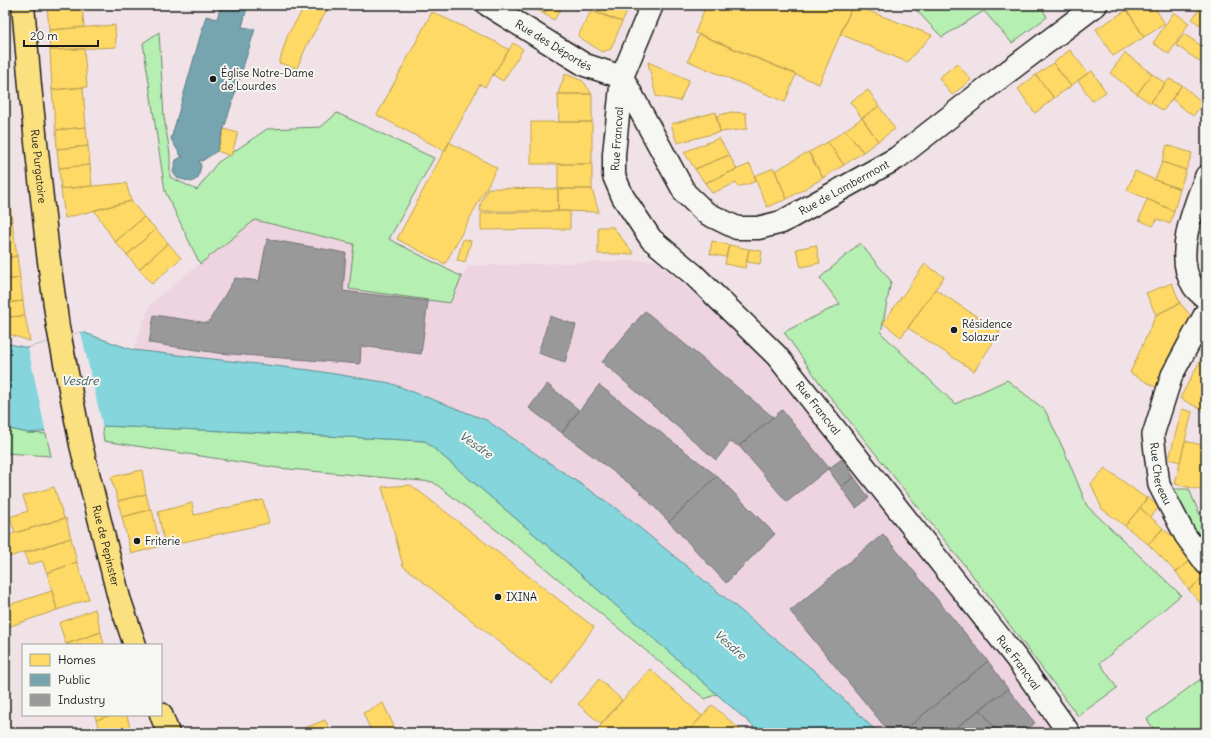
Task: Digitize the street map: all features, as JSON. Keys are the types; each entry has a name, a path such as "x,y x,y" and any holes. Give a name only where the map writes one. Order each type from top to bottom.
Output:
{"main road":[{"name":"Rue Purgatoire","path":"23,5 48,254 58,327 81,445"},
{"name":"Rue de Pepinster","path":"81,445 118,598 135,644"},
{"path":"162,716 168,733"}],"street":[{"name":"Rue des Déportés","path":"488,5 585,65 622,77"},
{"name":"Rue Francval","path":"652,5 622,77 614,154 614,176 623,197 651,239 694,275 777,356 1016,658 1069,733"},
{"name":"Rue de Lambermont","path":"622,77 685,193 706,213 737,228 758,228 782,222 897,158 1096,5"},
{"path":"1206,176 1192,211 1186,245 1185,268 1193,286 1206,299"},
{"name":"Rue Chereau","path":"1206,312 1172,375 1153,435 1159,484 1184,534 1206,564"}],"shaded area":[{"path":"254,220 354,244 349,289 450,303 468,266 655,260 755,347 846,454 1062,733 878,733 817,673 613,506 486,420 390,383 310,370 133,350 151,303"}],"green space":[{"path":"921,5 1040,5 1047,17 1012,43 984,11 942,37 915,9"},
{"path":"159,32 164,117 170,154 170,177 197,190 217,163 267,129 321,127 337,113 434,158 389,239 462,277 450,303 349,289 354,244 255,220 200,264 165,191 143,43"},
{"path":"860,243 891,281 881,333 955,404 1007,380 1045,410 1067,457 1087,506 1181,595 1100,663 1117,688 1078,716 969,571 824,389 784,332 840,304 820,278"},
{"path":"102,426 425,441 555,552 717,694 705,699 524,551 433,482 278,468 104,441"},
{"path":"5,428 28,433 46,434 51,456 5,453"},
{"path":"1173,489 1189,489 1206,527 1206,546 1193,534"},
{"path":"1206,675 1206,733 1156,733 1147,719"}],"water":[{"name":"Vesdre","path":"82,332 133,350 310,370 390,383 486,420 613,506 817,673 878,733 761,733 555,552 425,441 102,426 28,433 5,428 5,343 28,348"}],"pier":[{"path":"81,332 103,428 46,433 28,348"}],"building: Homes":[{"path":"47,5 82,5 84,27 49,30"},
{"path":"306,5 330,5 308,43 297,68 279,63 288,34"},
{"path":"534,5 550,5 544,14 533,7"},
{"path":"550,5 563,5 554,20 544,14"},
{"path":"597,5 624,5 629,7 622,22 595,11"},
{"path":"706,5 853,5 819,84 695,33"},
{"path":"853,5 932,35 907,62 840,34"},
{"path":"1134,5 1153,5 1165,24 1144,37 1127,10"},
{"path":"1203,5 1206,5 1206,30 1192,19"},
{"path":"1127,10 1144,37 1113,56 1096,29"},
{"path":"591,11 622,22 611,49 602,52 578,36"},
{"path":"432,12 498,43 509,50 485,87 480,84 445,151 377,115"},
{"path":"1174,12 1189,23 1169,54 1153,43"},
{"path":"115,25 116,47 50,50 49,30"},
{"path":"699,34 796,74 785,102 688,61"},
{"path":"1184,34 1206,49 1206,60 1203,64 1176,45"},
{"path":"513,43 523,49 503,81 493,75"},
{"path":"84,49 87,87 52,90 50,50"},
{"path":"1070,50 1088,73 1071,86 1053,63"},
{"path":"1125,53 1152,74 1137,94 1110,73"},
{"path":"648,62 689,80 680,101 656,96"},
{"path":"957,63 971,80 952,95 939,78"},
{"path":"1053,63 1071,86 1054,98 1036,75"},
{"path":"1092,71 1106,92 1092,101 1078,80"},
{"path":"565,74 583,81 592,94 558,94"},
{"path":"1152,74 1165,83 1150,103 1137,94"},
{"path":"1036,75 1054,98 1035,113 1018,89"},
{"path":"1169,79 1182,85 1163,111 1151,102"},
{"path":"1182,85 1203,103 1193,116 1172,99"},
{"path":"83,87 86,127 56,130 52,90"},
{"path":"868,90 879,106 862,118 850,102"},
{"path":"558,94 592,94 592,122 559,122"},
{"path":"879,106 895,129 878,141 862,118"},
{"path":"716,112 720,132 677,143 671,124"},
{"path":"731,112 746,113 747,129 720,132 716,116"},
{"path":"862,118 878,141 863,152 845,130"},
{"path":"531,122 592,122 592,164 531,164"},
{"path":"86,127 88,146 57,149 56,130"},
{"path":"224,129 238,133 231,156 217,151"},
{"path":"845,130 863,152 844,165 828,142"},
{"path":"719,138 729,155 695,169 684,152"},
{"path":"449,142 497,168 445,264 397,239"},
{"path":"828,142 844,165 823,178 809,152"},
{"path":"1167,145 1192,153 1186,170 1162,162"},
{"path":"88,146 90,165 59,168 57,149"},
{"path":"808,152 823,178 787,199 775,171"},
{"path":"729,155 737,169 705,183 695,169"},
{"path":"1162,162 1186,170 1180,189 1155,180"},
{"path":"558,164 592,164 592,189 558,189"},
{"path":"750,164 757,181 738,187 736,183 712,193 705,183"},
{"path":"90,165 92,186 61,189 59,168"},
{"path":"774,168 787,199 767,207 754,176"},
{"path":"1135,171 1180,189 1174,211 1127,190"},
{"path":"126,183 131,201 65,218 61,189"},
{"path":"488,188 558,189 558,211 480,211 481,203"},
{"path":"8,189 12,221 5,222 5,190"},
{"path":"558,189 592,189 599,212 558,211"},
{"path":"1147,199 1174,211 1170,224 1157,219 1153,226 1139,220"},
{"path":"131,201 144,217 115,242 94,210"},
{"path":"570,211 570,229 481,230 481,213"},
{"path":"144,217 156,229 127,255 115,242"},
{"path":"12,221 17,256 5,258 5,222"},
{"path":"598,227 613,227 634,254 598,254"},
{"path":"156,229 168,243 139,269 127,255"},
{"path":"463,239 471,241 465,262 457,260"},
{"path":"712,241 729,245 726,257 710,254"},
{"path":"168,243 181,258 152,284 139,269"},
{"path":"729,245 749,249 745,268 725,264"},
{"path":"816,245 820,263 801,267 796,249"},
{"path":"749,249 762,251 760,264 747,262"},
{"path":"17,256 20,278 5,280 5,258"},
{"path":"925,264 944,277 901,337 883,323"},
{"path":"20,278 23,301 5,303 5,280"},
{"path":"1172,283 1180,303 1156,315 1146,293"},
{"name":"Résidence Solazur","path":"935,289 1000,332 974,371 908,328"},
{"path":"23,301 25,316 5,317 5,303"},
{"path":"1180,303 1191,316 1194,327 1161,390 1130,373 1156,315"},
{"path":"25,316 30,341 5,333 5,317"},
{"path":"1206,350 1206,412 1180,398"},
{"path":"1182,409 1192,412 1180,462 1169,459"},
{"path":"1185,441 1206,446 1205,491 1175,484"},
{"path":"1105,468 1147,499 1125,526 1102,509 1091,484"},
{"path":"142,470 146,494 118,501 111,477"},
{"name":"IXINA","path":"411,485 594,627 552,684 403,566 382,487"},
{"path":"54,487 64,518 15,533 10,517 28,511 23,496"},
{"path":"146,494 150,510 122,517 118,501"},
{"path":"1147,497 1159,507 1151,517 1140,508"},
{"path":"263,500 269,523 165,546 158,512 192,503 194,515"},
{"path":"1140,508 1163,528 1148,544 1125,526"},
{"path":"152,509 160,546 131,554 122,517"},
{"path":"66,518 71,538 5,558 5,536"},
{"path":"1163,529 1175,538 1190,560 1176,572 1148,544"},
{"path":"71,538 77,562 47,573 42,561 28,565 25,553"},
{"path":"1190,560 1204,577 1189,590 1176,572"},
{"path":"77,562 89,599 57,610 47,573"},
{"path":"1204,577 1206,580 1206,610 1189,590"},
{"path":"52,591 57,610 5,628 5,606"},
{"path":"95,609 101,632 66,644 59,623"},
{"path":"101,632 104,644 66,644"},
{"path":"650,669 702,716 687,733 594,733"},
{"path":"599,679 622,700 601,724 578,704"},
{"path":"383,703 397,733 372,733 363,713"},
{"path":"712,705 744,733 687,733"},
{"path":"95,716 108,716 96,720"},
{"path":"108,716 127,716 131,733 102,733 96,720"},
{"path":"325,720 331,733 292,733"}],"building: Public":[{"name":"Église Notre-Dame de Lourdes","path":"221,5 237,5 247,8 242,27 255,29 217,151 202,161 199,160 201,166 198,178 192,182 177,178 173,172 176,160 183,156 181,156 171,139 206,16 217,19"}],"building: Industry":[{"path":"267,239 346,253 343,291 428,301 421,354 361,346 360,364 218,353 149,343 154,315 208,323 235,278 259,281"},
{"path":"645,311 773,417 739,446 730,442 716,460 602,362"},
{"path":"550,316 576,325 565,362 538,353"},
{"path":"547,384 579,410 562,433 529,408"},
{"path":"599,385 717,476 669,522 638,490 562,433"},
{"path":"782,410 829,468 787,502 739,446"},
{"path":"842,459 854,477 841,487 828,469"},
{"path":"717,476 775,534 726,583 669,522"},
{"path":"854,477 869,498 856,508 841,487"},
{"path":"883,534 988,661 901,733 890,733 790,611"},
{"path":"988,661 1008,689 949,733 901,733"},
{"path":"1008,689 1035,723 1023,733 998,733 980,709"},
{"path":"980,709 998,733 949,733"}],"place":[{"name":"Église Notre-Dame de Lourdes","path":"213,79"},
{"name":"Résidence Solazur","path":"954,330"},
{"name":"Friterie","path":"137,541"},
{"name":"IXINA","path":"498,597"}]}
